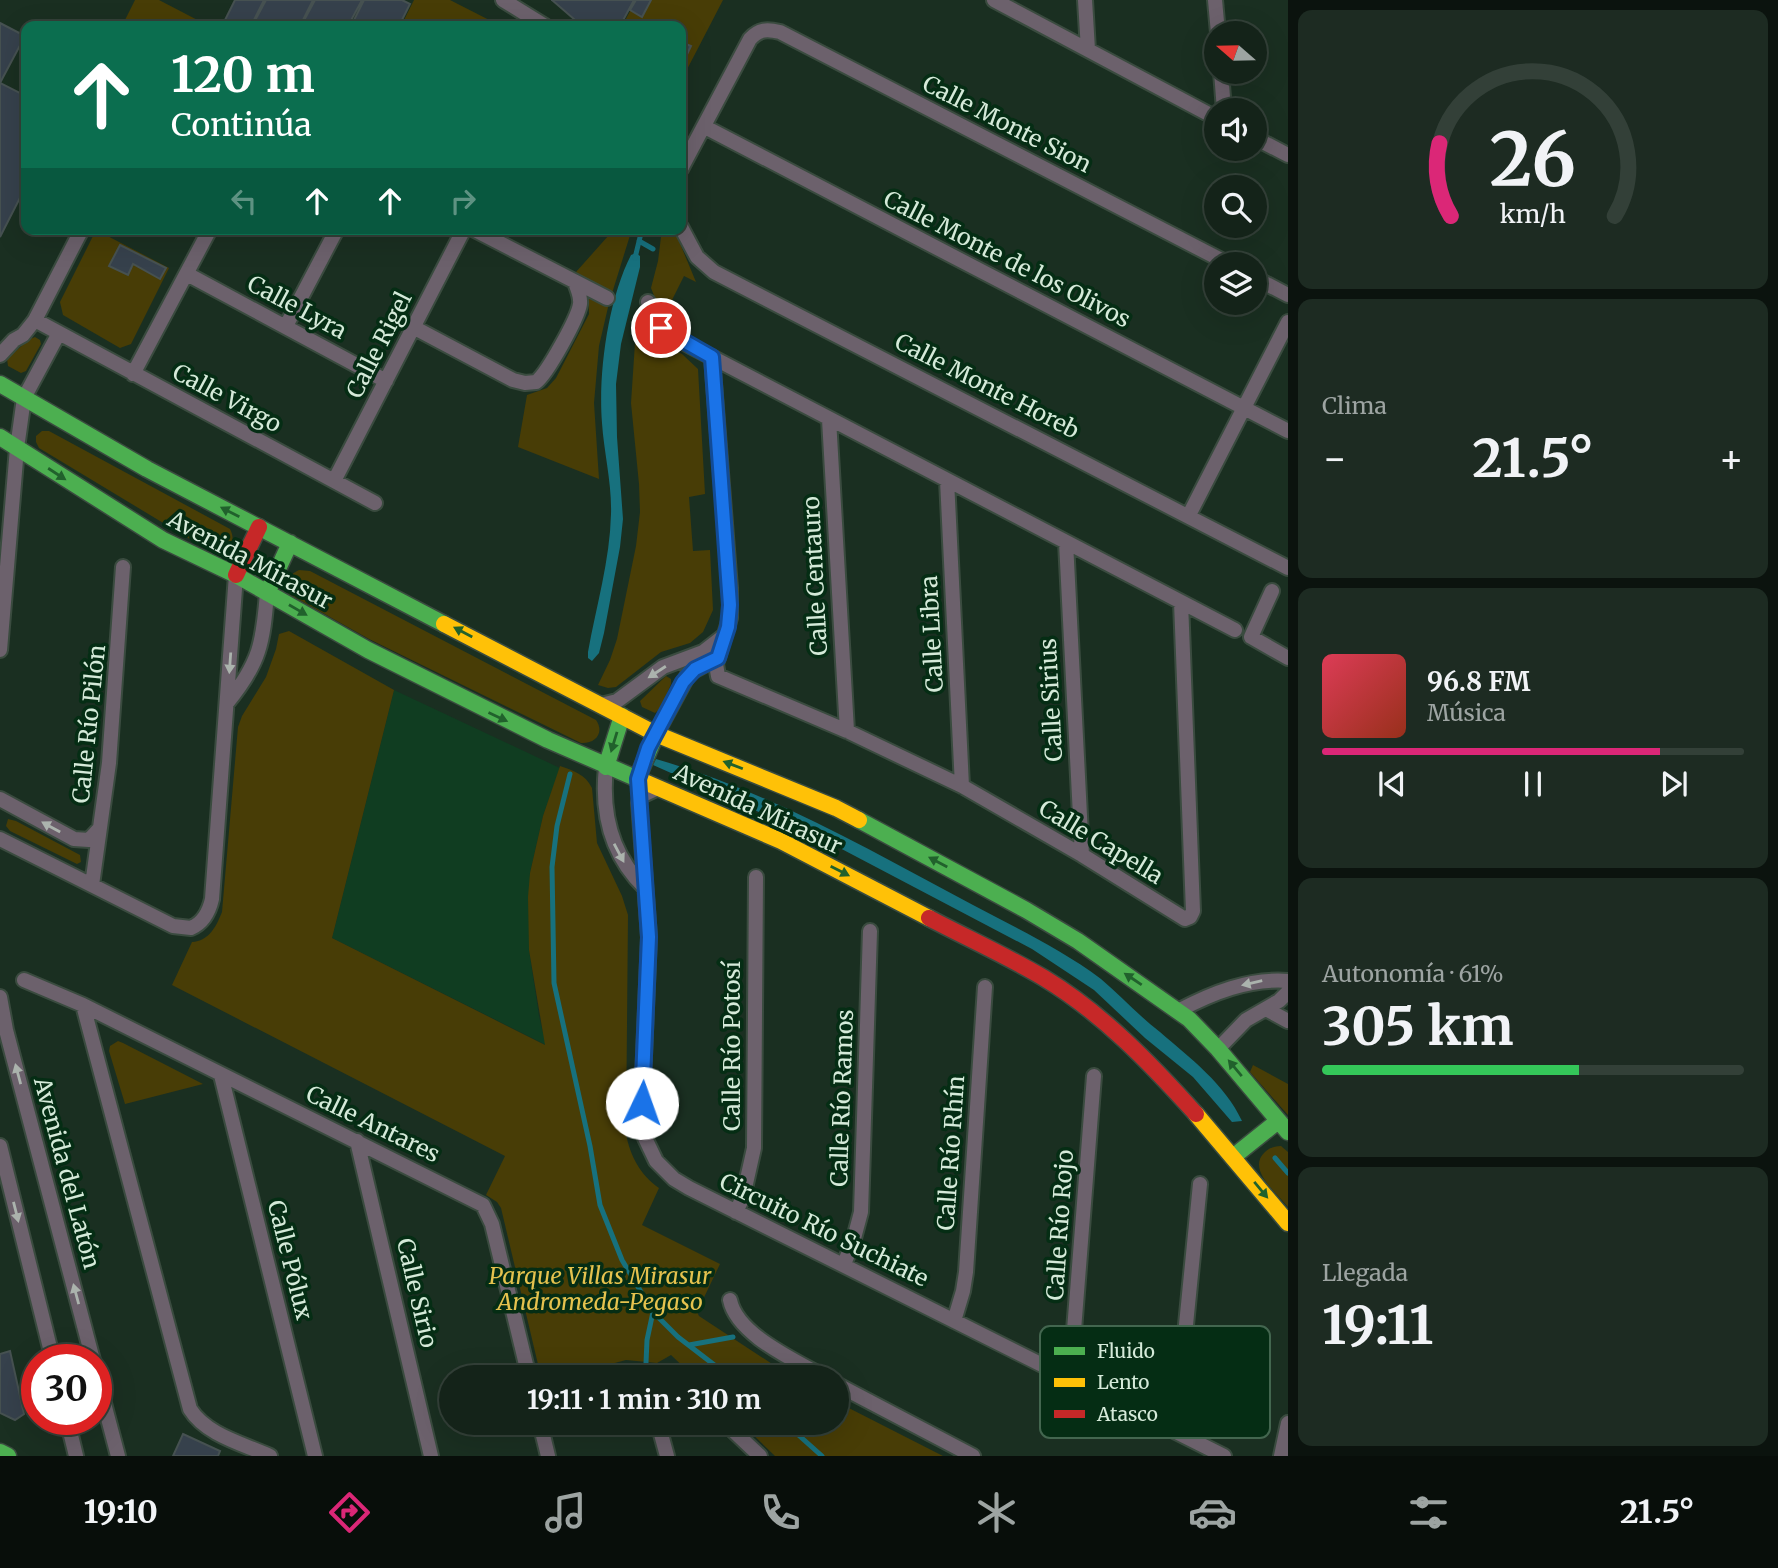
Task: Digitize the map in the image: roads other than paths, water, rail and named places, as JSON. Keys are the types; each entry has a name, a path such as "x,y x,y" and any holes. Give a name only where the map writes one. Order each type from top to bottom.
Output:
{"street":[{"path":"503,0 537,21"},
{"path":"994,0 1204,112"},
{"path":"1086,0 1088,50"},
{"path":"1215,0 1217,21"},
{"name":"Calle Monte Sion","path":"705,127 750,39 763,30 779,32 1206,252"},
{"path":"686,160 705,127"},
{"name":"Calle Monte de los Olivos","path":"705,127 1288,431"},
{"path":"1267,144 1288,155"},
{"path":"0,355 14,340 23,335 35,320 79,235"},
{"path":"133,374 207,235"},
{"path":"286,326 334,235"},
{"name":"Calle Rigel","path":"334,481 461,235"},
{"path":"485,235 607,298"},
{"name":"Calle Monte Horeb","path":"685,235 697,257 714,272 1288,568"},
{"name":"Calle Lyra","path":"187,274 386,381"},
{"path":"413,327 513,380 536,383 549,367 578,312 580,302 575,282"},
{"path":"1267,284 1288,295"},
{"path":"648,302 661,328 712,357 1235,630"},
{"name":"Calle Virgo","path":"35,320 374,503"},
{"path":"1189,515 1288,322"},
{"path":"0,650 17,448 24,398 59,333"},
{"path":"638,779 656,734 690,673 718,658 730,618 712,357"},
{"name":"Avenida Mirasur","path":"0,384 147,469 656,734 836,808 968,877 1078,941 1183,1014"},
{"name":"Calle Centauro","path":"829,419 847,731"},
{"name":"Avenida Mirasur","path":"0,437 163,540 236,575 481,709 606,767 781,841 1044,978 1073,997 1150,1064 1288,1223"},
{"name":"Calle Libra","path":"947,480 962,786"},
{"path":"0,839 180,928 195,926 204,918 212,899 236,575 259,527"},
{"name":"Calle Sirius","path":"1066,542 1082,855"},
{"path":"228,703 249,675 258,655 265,627 267,593 290,543"},
{"name":"Calle Río Pilón","path":"92,885 115,697 124,567"},
{"path":"1272,591 1251,638 1288,658"},
{"name":"Calle Capella","path":"718,658 716,673 722,679 847,731 962,786 1082,855 1180,918 1190,917 1193,911 1181,602"},
{"path":"601,705 617,701 663,667 703,652 726,634"},
{"path":"633,690 606,767 604,797 611,837 628,870 645,888"},
{"path":"673,702 671,728 678,744"},
{"name":"Circuito Río Suchiate","path":"638,779 649,937 642,1103 645,1138 656,1161 674,1179 736,1212 1040,1365"},
{"path":"639,803 641,796 658,788"},
{"path":"0,799 77,840 89,840 101,827"},
{"name":"Calle Río Potosí","path":"736,1212 743,1197 754,1148 755,877"},
{"name":"Calle Río Ramos","path":"844,1264 861,1212 870,931"},
{"name":"Calle Antares","path":"24,980 83,1006 482,1205 492,1224 525,1365"},
{"path":"1233,1157 1283,1126 1218,1049 1183,1014 1217,992 1261,981 1288,981"},
{"name":"Calle Río Rhín","path":"954,1321 966,1272 985,987"},
{"path":"1218,1049 1246,1020 1288,992"},
{"name":"Avenida del Latón","path":"0,997 3,1031 89,1344"},
{"path":"83,1006 190,1409 195,1418 208,1427 270,1456"},
{"path":"1266,1009 1288,1021"},
{"name":"Calle Pólux","path":"220,1075 315,1456"},
{"name":"Calle Río Rojo","path":"1074,1326 1094,1076"},
{"name":"Calle Sirio","path":"357,1141 431,1456"},
{"path":"0,1146 48,1344"},
{"path":"1186,1326 1200,1184"},
{"path":"730,1300 732,1311 742,1325 803,1365"},
{"path":"849,1391 972,1456"},
{"path":"1281,1456 1288,1423"},
{"path":"112,1433 118,1456"},
{"path":"71,1435 76,1456"},
{"path":"543,1435 548,1456"},
{"path":"661,1435 667,1456"},
{"path":"738,1435 760,1456"},
{"name":"Circuito Río Suchiate","path":"1187,1438 1224,1456"},
{"path":"0,1452 8,1456"}],"water":[{"path":"636,253 640,256 640,267 621,344 616,384 623,519 620,547 604,633 599,653 592,661 588,658 588,652 605,566 611,514 602,423 603,360 616,293 631,255"},
{"path":"656,759 698,772 818,823 1070,958 1101,979 1206,1072 1226,1095 1242,1121 1232,1122 1193,1077 1145,1038 1094,990 1032,949 836,846 653,765"}],"waterway":[{"path":"635,258 641,235"},
{"path":"639,241 653,249"},
{"path":"570,774 557,826 552,867 554,983 590,1146 600,1205 622,1260 653,1312 678,1337 714,1365"},
{"path":"1275,1158 1288,1173"},
{"path":"646,1363 647,1340 653,1312"},
{"path":"689,1345 733,1337"},
{"path":"798,1435 822,1456"}],"park label":[{"name":"Parque Villas Mirasur Andromeda-Pegaso","path":"600,1289"}]}
